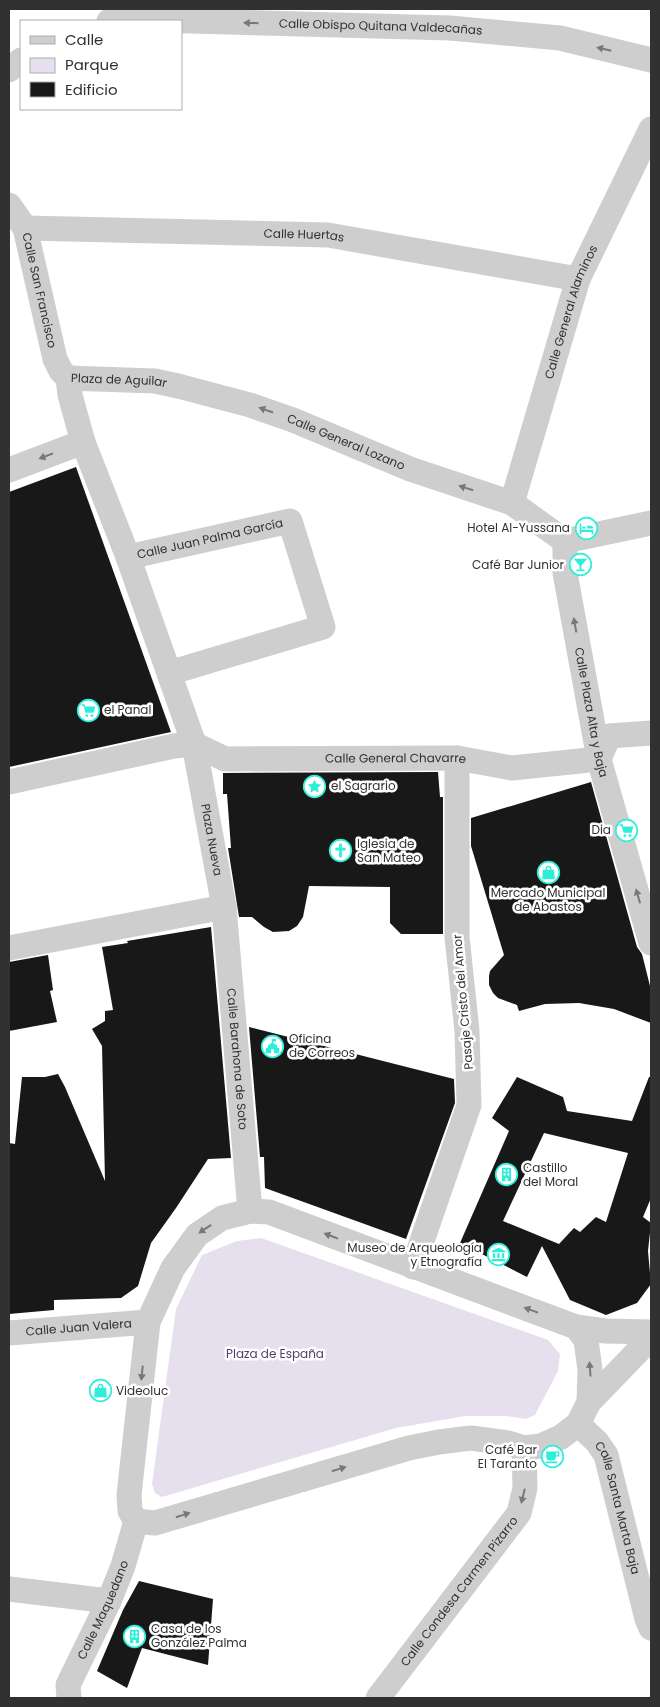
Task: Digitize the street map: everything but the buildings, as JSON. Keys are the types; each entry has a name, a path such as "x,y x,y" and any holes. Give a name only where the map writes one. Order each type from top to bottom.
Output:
{"street":[{"name":"Calle Obispo Quitana Valdecañas","path":"112,20 152,20"},
{"name":"Calle Obispo Quitana Valdecañas","path":"182,21 450,28 560,38 651,60"},
{"path":"9,70 20,61"},
{"name":"Calle General Alaminos","path":"512,503 578,279 643,164 651,129"},
{"name":"Calle San Francisco","path":"9,205 25,228 55,359 61,371 68,378"},
{"name":"Calle Huertas","path":"25,228 328,234 578,279"},
{"name":"Plaza de Aguilar","path":"82,442 70,395 68,378 155,381 178,386"},
{"name":"Calle General Lozano","path":"178,386 250,405 293,420 410,470 512,503"},
{"path":"9,470 82,442"},
{"name":"Calle Juan Palma García","path":"82,442 128,558 194,744"},
{"path":"512,503 565,541 651,524"},
{"name":"Calle Juan Palma García","path":"128,558 290,521 323,627 169,673"},
{"name":"Calle Plaza Alta y Baja","path":"565,541 565,573 599,759 651,943"},
{"path":"599,759 609,736 651,733"},
{"path":"9,782 174,746 194,744"},
{"name":"Calle General Chavarre","path":"194,744 225,759 457,758 512,768 599,759"},
{"name":"Plaza Nueva","path":"194,744 224,907"},
{"name":"Pasaje Cristo del Amor","path":"413,1267 469,1105 467,1031 456,937 457,758"},
{"path":"9,948 224,907"},
{"name":"Calle Barahona de Soto","path":"224,907 250,1212"},
{"path":"250,1212 269,1212 413,1267 576,1327 606,1331 651,1333 645,1344 589,1402 578,1424 561,1437 541,1446 524,1448 508,1442 471,1438 439,1442 409,1448 155,1523 136,1520 130,1511 129,1495 148,1322 173,1268 197,1235 222,1218 250,1212"},
{"name":"Calle Juan Valera","path":"9,1333 148,1322"},
{"path":"576,1327 586,1340 590,1370 589,1402"},
{"name":"Calle Santa Marta Baja","path":"578,1424 606,1455 647,1619 651,1628"},
{"name":"Calle Condesa Carmen Pizarro","path":"378,1698 519,1513 525,1488 524,1448"},
{"name":"Calle Maquedano","path":"64,1694 109,1601 123,1566 136,1520"},
{"path":"9,1589 109,1601"}],"green space":[{"name":"Plaza de España","path":"261,1238 548,1340 560,1354 558,1371 535,1415 526,1419 506,1416 465,1416 396,1428 162,1497 155,1493 152,1484 176,1309 202,1255 237,1241"}],"place":[{"name":"Hotel Al-Yussana","path":"586,528"},
{"name":"Café Bar Junior","path":"580,565"},
{"name":"el Panal","path":"88,710"},
{"name":"el Sagrario","path":"315,786"},
{"name":"Dia","path":"627,830"},
{"name":"Iglesia de San Mateo","path":"341,851"},
{"name":"Mercado Municipal de Abastos","path":"548,872"},
{"name":"Oficina de Correos","path":"273,1046"},
{"name":"Castillo del Moral","path":"507,1175"},
{"name":"Museo de Arqueología y Etnografía","path":"498,1255"},
{"name":"Videoluc","path":"100,1391"},
{"name":"Café Bar El Taranto","path":"553,1457"},
{"name":"Casa de los González Palma","path":"135,1636"}]}
